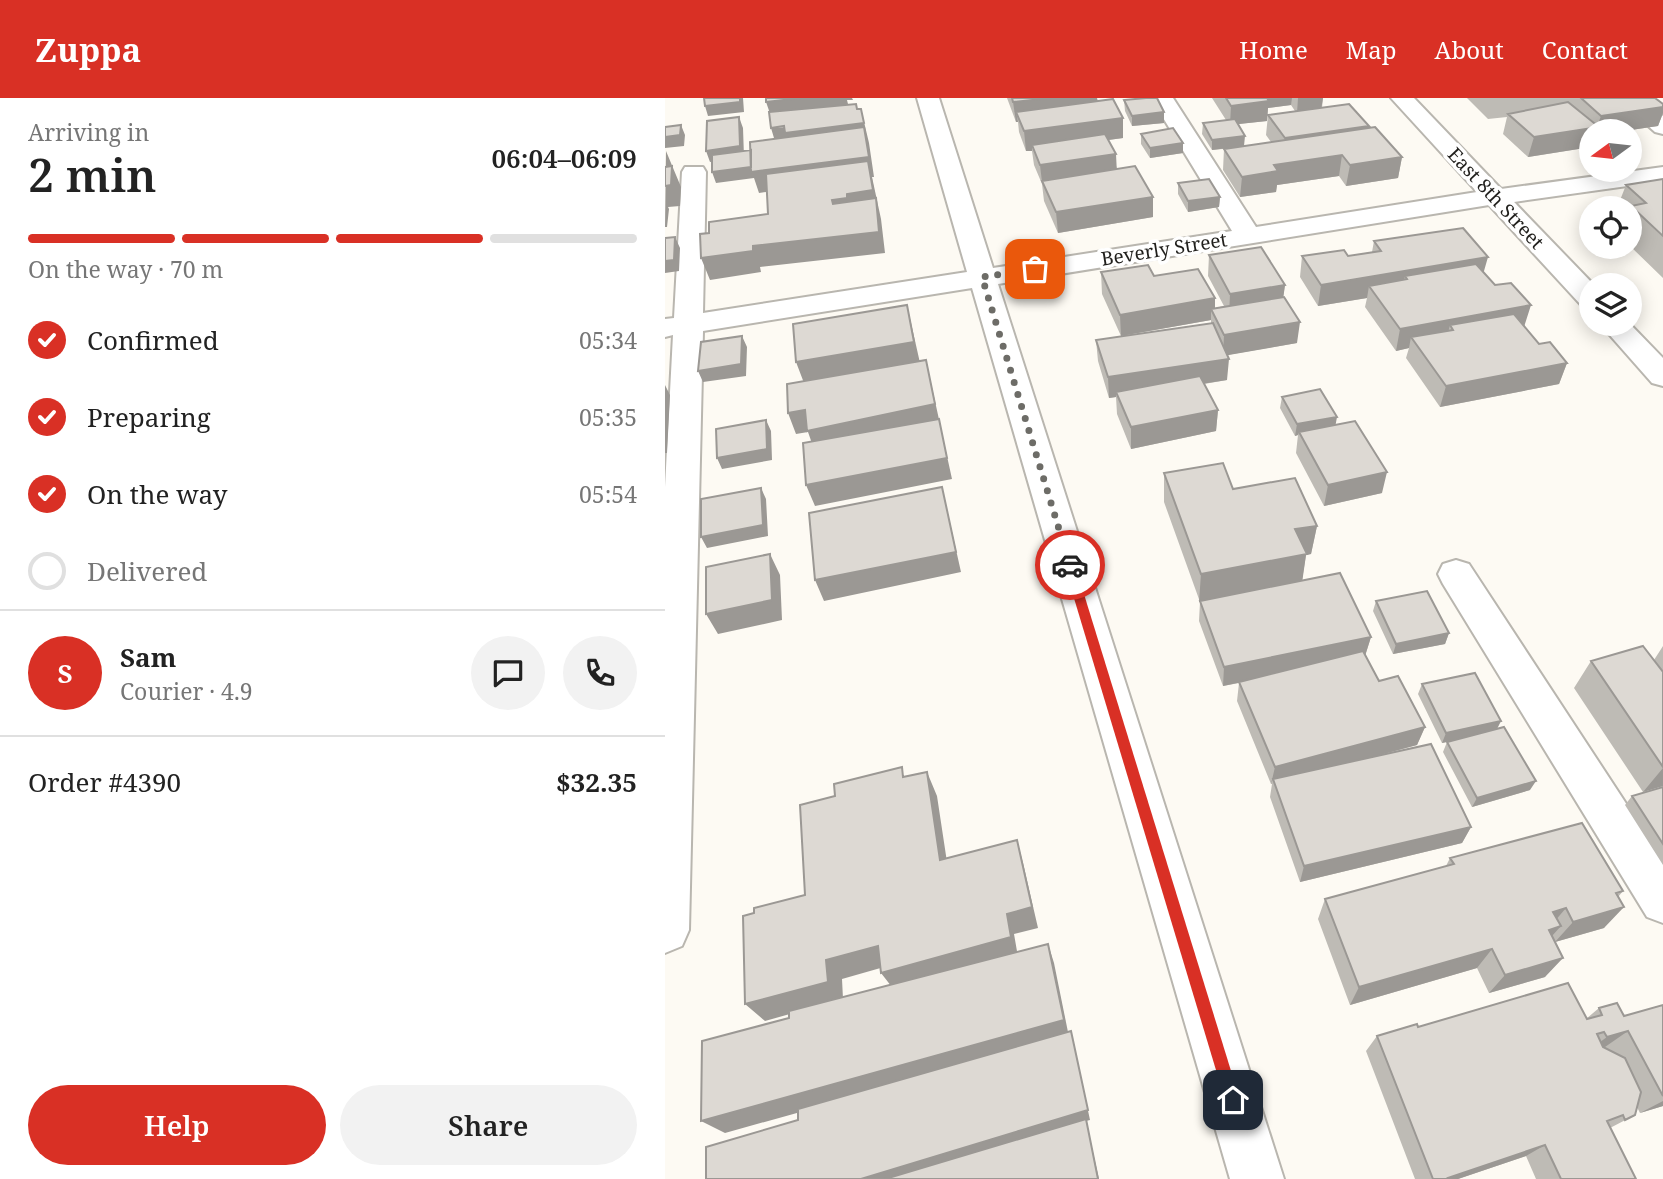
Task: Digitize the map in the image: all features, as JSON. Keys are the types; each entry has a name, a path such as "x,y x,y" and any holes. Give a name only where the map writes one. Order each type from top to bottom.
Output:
{"street":[{"path":"928,98 1257,1179"},
{"path":"1162,98 1248,235"},
{"name":"East 8th Street","path":"1402,98 1579,286"},
{"path":"1627,98 1663,127"},
{"path":"665,930 676,327 694,172"},
{"name":"Beverly Street","path":"676,327 1248,235 1663,174"},
{"path":"1625,336 1663,376"},
{"path":"1456,574 1663,901"}],"building":[{"path":"704,98 740,98 740,102 705,106"},
{"path":"766,98 801,98 766,102"},
{"path":"1012,98 1051,98 1013,102"},
{"path":"1157,98 1164,112 1132,116 1124,100"},
{"path":"1226,98 1267,98 1269,101 1231,106"},
{"path":"1581,98 1655,98 1663,107 1601,116"},
{"path":"1113,99 1123,118 1024,131 1016,112"},
{"path":"1568,102 1589,119 1579,119 1579,130 1534,137 1508,114"},
{"path":"856,104 857,109 861,109 864,123 785,133 784,126 771,128 769,112"},
{"path":"1349,104 1369,126 1285,138 1268,115"},
{"path":"739,117 740,146 706,151 707,121"},
{"path":"1235,119 1245,136 1212,140 1203,123"},
{"path":"681,125 680,135 665,137 665,127"},
{"path":"864,127 869,157 751,172 750,142"},
{"path":"1375,127 1402,157 1350,165 1342,155 1274,165 1278,171 1242,177 1224,149"},
{"path":"1173,128 1183,143 1150,148 1141,134"},
{"path":"1105,134 1116,154 1040,165 1032,145"},
{"path":"751,150 751,167 712,172 712,155"},
{"path":"868,161 873,190 847,194 847,198 832,200 833,204 876,198 879,232 753,246 753,251 701,258 700,234 709,233 709,222 768,214 766,174"},
{"path":"672,166 671,185 665,186 665,167"},
{"path":"1135,166 1153,197 1056,212 1042,181"},
{"path":"1209,179 1220,197 1188,201 1178,183"},
{"path":"1663,179 1663,236 1642,216 1642,204 1646,203 1642,196 1638,196 1626,185"},
{"path":"1463,228 1488,257 1321,285 1302,256 1344,250 1348,256 1381,251 1374,241"},
{"path":"675,237 674,260 665,261 665,238"},
{"path":"1261,247 1285,285 1230,294 1209,255"},
{"path":"1476,264 1495,285 1511,283 1531,305 1400,329 1369,286 1407,279 1405,276"},
{"path":"1148,265 1154,276 1198,269 1215,298 1120,315 1101,272"},
{"path":"1284,297 1300,322 1224,335 1211,309"},
{"path":"907,305 914,342 796,362 793,324"},
{"path":"1514,314 1539,344 1550,342 1567,363 1446,386 1411,337 1453,330 1450,325"},
{"path":"1213,323 1229,359 1108,377 1096,340"},
{"path":"742,336 741,364 698,371 701,342"},
{"path":"926,360 935,404 807,431 805,410 788,413 787,384"},
{"path":"1200,376 1218,410 1131,427 1116,392"},
{"path":"1320,389 1337,417 1297,424 1282,397"},
{"path":"939,419 947,458 806,485 803,443"},
{"path":"766,420 767,449 717,458 716,429"},
{"path":"1355,421 1387,472 1328,485 1299,432"},
{"path":"1223,463 1233,489 1295,478 1317,526 1295,529 1307,554 1201,574 1164,473"},
{"path":"942,487 956,552 815,580 809,513"},
{"path":"761,488 763,525 701,537 701,499"},
{"path":"770,554 772,600 706,614 706,567"},
{"path":"1340,573 1371,637 1224,667 1200,601"},
{"path":"1427,591 1449,633 1396,644 1376,601"},
{"path":"1643,646 1663,672 1663,767 1591,661"},
{"path":"1363,651 1379,681 1398,676 1425,727 1275,767 1239,682"},
{"path":"1475,673 1501,721 1446,733 1422,684"},
{"path":"1504,727 1536,781 1477,798 1447,742"},
{"path":"1431,744 1471,827 1304,866 1273,779"},
{"path":"902,767 903,777 927,772 940,860 1017,840 1032,907 1007,914 1011,937 881,973 878,946 826,960 828,982 745,1004 743,916 754,913 754,908 805,895 800,805 835,796 834,784"},
{"path":"1663,787 1663,844 1632,796"},
{"path":"1582,823 1623,891 1616,893 1624,907 1573,922 1566,908 1553,912 1561,926 1549,930 1563,958 1505,975 1492,949 1359,987 1325,899 1454,864 1450,858"},
{"path":"1048,944 1064,1020 701,1121 702,1041 789,1018 789,1011"},
{"path":"1568,983 1587,1019 1602,1015 1599,1008 1617,1003 1624,1016 1663,1005 1663,1096 1628,1031 1607,1037 1604,1032 1597,1034 1603,1047 1625,1058 1641,1092 1635,1115 1625,1120 1623,1115 1607,1121 1636,1179 1561,1179 1545,1145 1449,1179 1433,1179 1377,1036 1417,1024 1418,1027"},
{"path":"1071,1031 1088,1110 861,1179 706,1179 706,1147 798,1120 798,1109"},
{"path":"1086,1119 1098,1179 885,1179"}],"way so far":[{"path":"1035,269 982,277 1070,565"}],"route":[{"path":"1070,565 1233,1100"}]}
